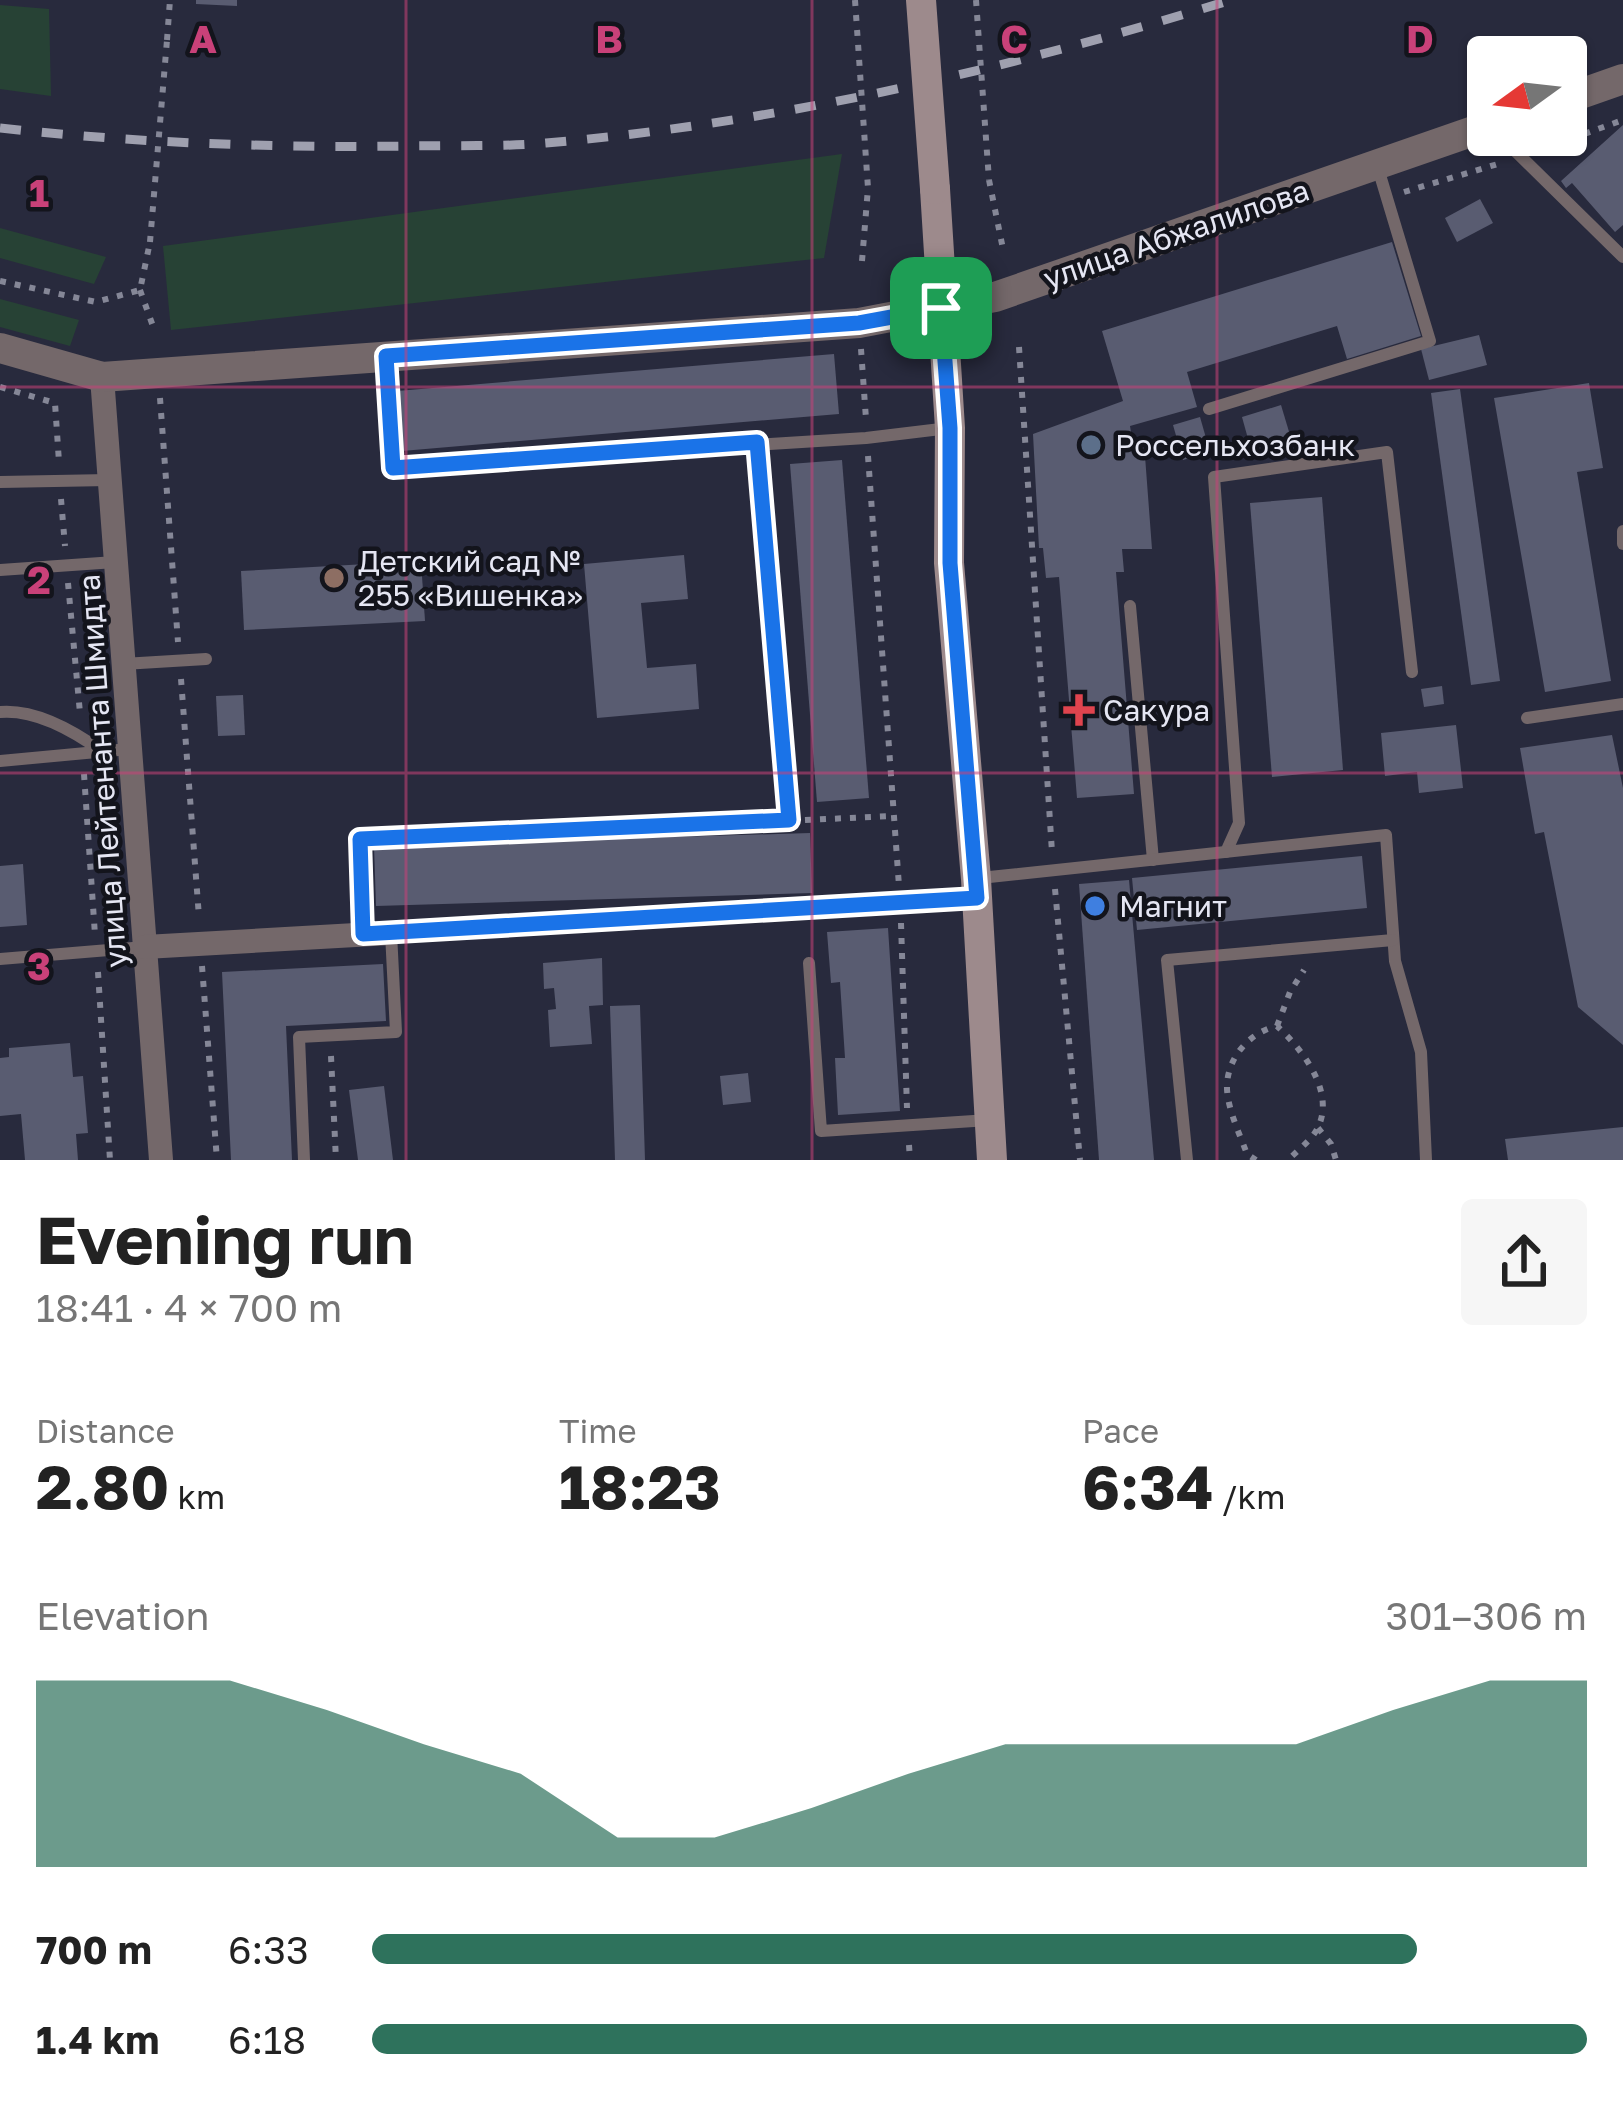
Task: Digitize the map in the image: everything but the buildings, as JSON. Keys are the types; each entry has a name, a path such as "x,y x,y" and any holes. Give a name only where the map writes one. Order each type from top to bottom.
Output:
{"main road":[{"path":"921,0 950,428 950,563 992,1160"}],"street":[{"path":"1587,92 1623,79"},
{"name":"улица Абжалилова","path":"0,348 102,376 859,323 995,296 1467,133"},
{"name":"улица Лейтенанта Шмидта","path":"102,376 161,1160"},
{"path":"146,947 392,933"}],"lane":[{"path":"1520,156 1623,257"},
{"path":"1209,409 1430,341 1377,164"},
{"path":"386,356 393,468 866,438 950,428"},
{"path":"363,934 360,839 789,820 757,442"},
{"path":"1226,852 1239,823 1214,477 1388,452 1412,672"},
{"path":"0,482 109,480"},
{"path":"1623,531 1623,544"},
{"path":"0,570 116,562"},
{"path":"1130,606 1153,860"},
{"path":"123,664 206,659"},
{"path":"1527,718 1623,704"},
{"path":"0,712 20,710 82,736 103,752"},
{"path":"0,761 130,749"},
{"path":"304,1160 299,1037 396,1032 392,933 901,902 1053,870 1386,835 1395,961 1421,1052 1426,1160"},
{"path":"1186,1160 1167,960 1393,940"},
{"path":"0,959 146,947"},
{"path":"809,963 821,1131 990,1120"}],"path":[{"path":"154,329 140,290 150,242 170,0"},
{"path":"855,0 868,188 862,262"},
{"path":"976,0 989,180 1003,249"},
{"path":"0,280 96,302 140,290"},
{"path":"860,344 901,902 910,1160"},
{"path":"1019,347 1053,870 1080,1160"},
{"path":"0,387 55,403 82,736"},
{"path":"160,396 217,1160"},
{"path":"83,754 110,1160"},
{"path":"789,820 894,816"},
{"path":"1277,1026 1290,992 1320,945"},
{"path":"1277,1026 1304,1051 1322,1097 1318,1128 1288,1160"},
{"path":"1256,1160 1244,1157 1227,1086 1245,1040 1277,1026"},
{"path":"330,1036 336,1160"},
{"path":"1318,1128 1336,1160"}],"green space":[{"path":"0,5 49,9 51,96 0,89"},
{"path":"842,154 824,258 171,330 163,246"},
{"path":"0,228 106,257 94,284 0,258"},
{"path":"0,299 79,320 70,346 0,327"}],"railway":[{"path":"0,128 256,145 358,146 478,146 633,134 892,90 1063,49 1231,0"}],"place":[{"name":"Россельхозбанк","path":"1091,445"},
{"name":"Детский сад № 255 «Вишенка»","path":"334,578"},
{"name":"Сакура","path":"1079,710"},
{"name":"Магнит","path":"1095,906"}],"route":[{"path":"941,308 950,428 950,563 977,898 363,934 360,839 789,820 757,442 393,468 386,356 859,323 941,308"}]}
